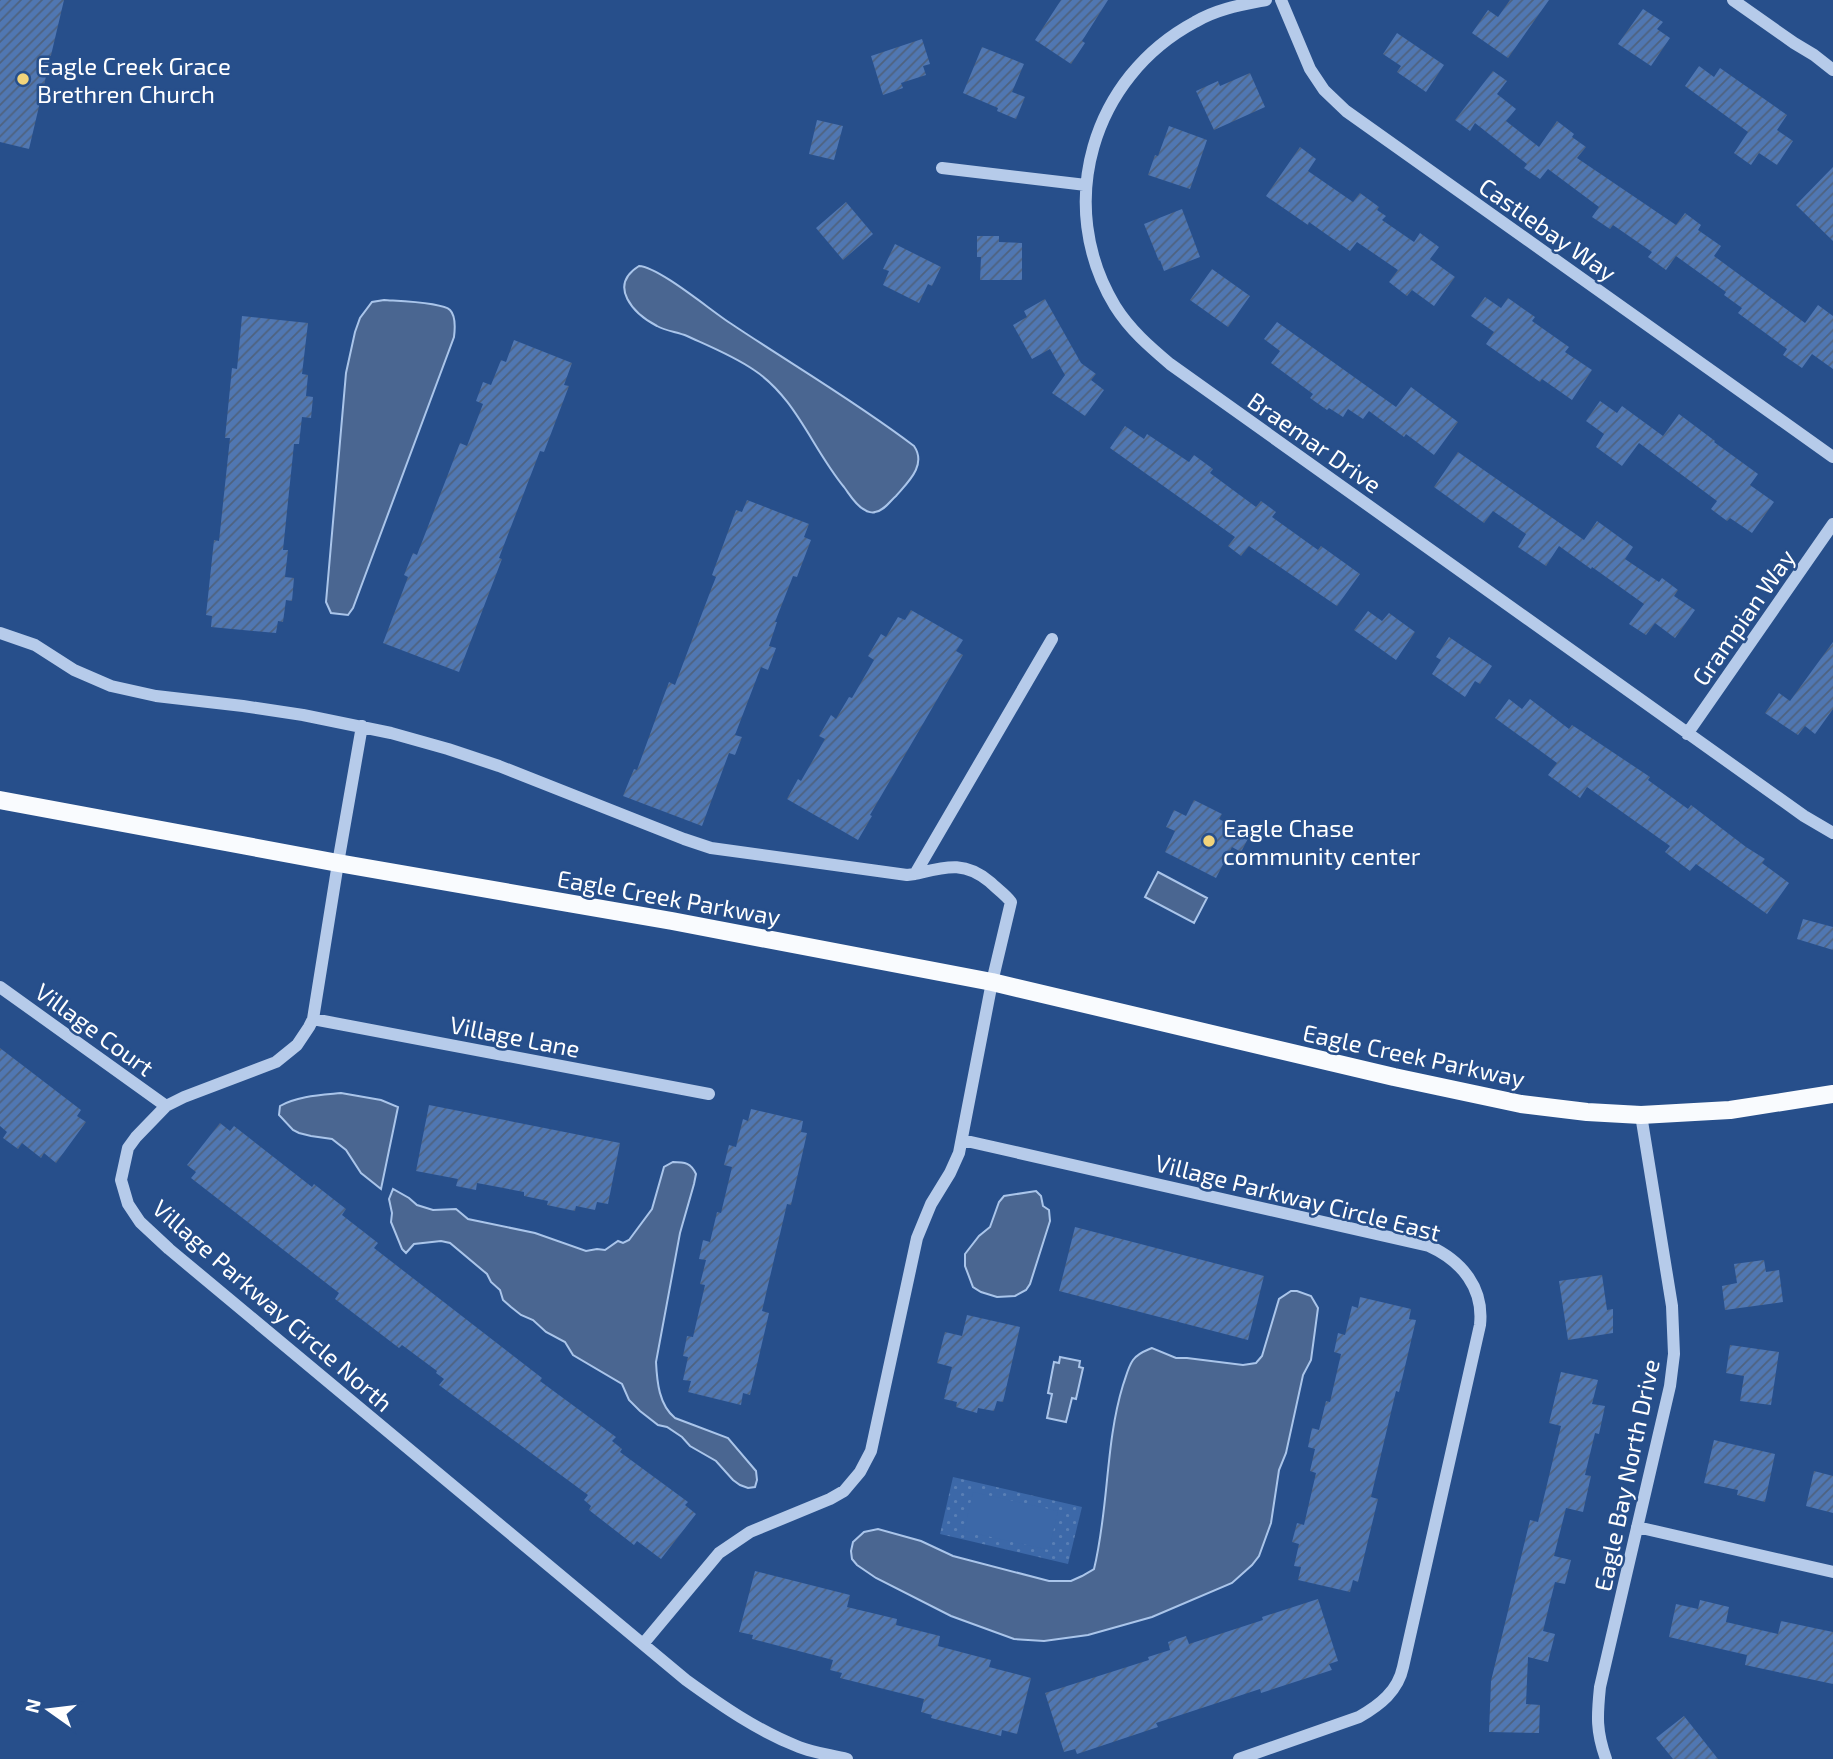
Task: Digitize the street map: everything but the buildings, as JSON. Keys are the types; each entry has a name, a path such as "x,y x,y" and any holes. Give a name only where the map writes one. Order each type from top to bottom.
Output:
{"main road":[{"name":"Eagle Creek Parkway","path":"0,800 338,863 672,921 992,982 1485,1098 1563,1110 1641,1115 1730,1110 1833,1094"}],"street":[{"name":"Braemar Drive","path":"1266,0 1226,9 1195,22 1148,54 1119,89 1108,109 1094,140 1086,185 1088,231 1096,265 1115,306 1144,342 1170,365 1804,816 1833,833"},
{"name":"Castlebay Way","path":"1281,0 1310,69 1324,90 1346,111 1833,457"},
{"path":"1734,0 1833,70"},
{"path":"942,168 1086,185"},
{"name":"Grampian Way","path":"1688,734 1833,524"},
{"path":"0,633 35,645 74,670 124,689 176,699 303,715 362,726 448,749 499,766 700,845 900,874 915,874 950,866 970,869 982,875 1011,902 992,982 962,1140 953,1168 931,1204 916,1238 871,1451 860,1472 844,1491 750,1532 719,1553 643,1644"},
{"path":"915,874 1052,639"},
{"path":"338,863 362,726"},
{"name":"Village Parkway Circle North","path":"338,863 313,1019 297,1045 276,1062 166,1106 130,1144 121,1180 133,1213 180,1257 686,1680 722,1706 762,1729 802,1748 847,1759"},
{"name":"Village Court","path":"0,987 166,1106"},
{"name":"Village Lane","path":"313,1019 709,1094"},
{"name":"Eagle Bay North Drive","path":"1606,1759 1600,1743 1597,1721 1600,1687 1670,1386 1675,1338 1641,1115"},
{"name":"Village Parkway Circle East","path":"962,1140 1429,1246 1449,1256 1466,1273 1482,1314 1404,1667 1394,1689 1367,1712 1239,1759"},
{"path":"1637,1527 1833,1572"}],"shaded area":[{"path":"639,266 671,281 914,446 917,466 906,485 878,511 869,512 859,506 792,409 769,381 730,356 687,336 657,326 633,307 627,299 625,282"},
{"path":"384,300 445,307 453,316 454,337 353,608 348,615 331,613 326,602 346,373 360,318 372,302"},
{"path":"1158,872 1207,898 1194,923 1145,897"},
{"path":"341,1093 381,1100 398,1107 381,1189 361,1173 346,1150 332,1139 299,1133 279,1115 280,1106 294,1100"},
{"path":"673,1162 687,1164 696,1174 680,1233 656,1362 660,1393 665,1407 675,1418 728,1438 756,1471 755,1487 740,1485 716,1461 640,1411 629,1400 622,1384 573,1355 565,1342 511,1307 503,1300 500,1290 487,1274 450,1243 441,1241 414,1244 406,1253 391,1222 389,1199 393,1189 417,1205 433,1210 456,1209 468,1219 535,1233 586,1251 605,1250 618,1241 623,1243 629,1240 652,1209 664,1167"},
{"path":"1036,1191 1041,1196 1043,1206 1049,1210 1050,1221 1030,1284 1026,1290 1015,1296 997,1297 981,1292 973,1287 965,1266 965,1254 990,1227 1004,1196"},
{"path":"1291,1291 1311,1296 1318,1308 1311,1360 1303,1375 1286,1453 1279,1470 1271,1523 1259,1556 1232,1583 1152,1617 1088,1635 1044,1641 1014,1639 951,1616 876,1578 852,1559 853,1542 864,1532 878,1529 921,1541 953,1556 1049,1581 1071,1581 1094,1569 1117,1407 1133,1360 1152,1348 1176,1358 1243,1365 1256,1363 1262,1356 1279,1299"},
{"path":"1060,1357 1080,1361 1079,1367 1083,1368 1076,1399 1072,1398 1066,1422 1047,1418 1052,1394 1048,1393 1054,1362 1059,1363"},
{"path":"953,1477 1082,1507 1068,1564 940,1534"},
{"path":"973,1492 1058,1511 1049,1550 964,1531"}],"place":[{"name":"Eagle Creek Grace Brethren Church","path":"23,79"},
{"name":"Eagle Chase community center","path":"1209,841"}]}
